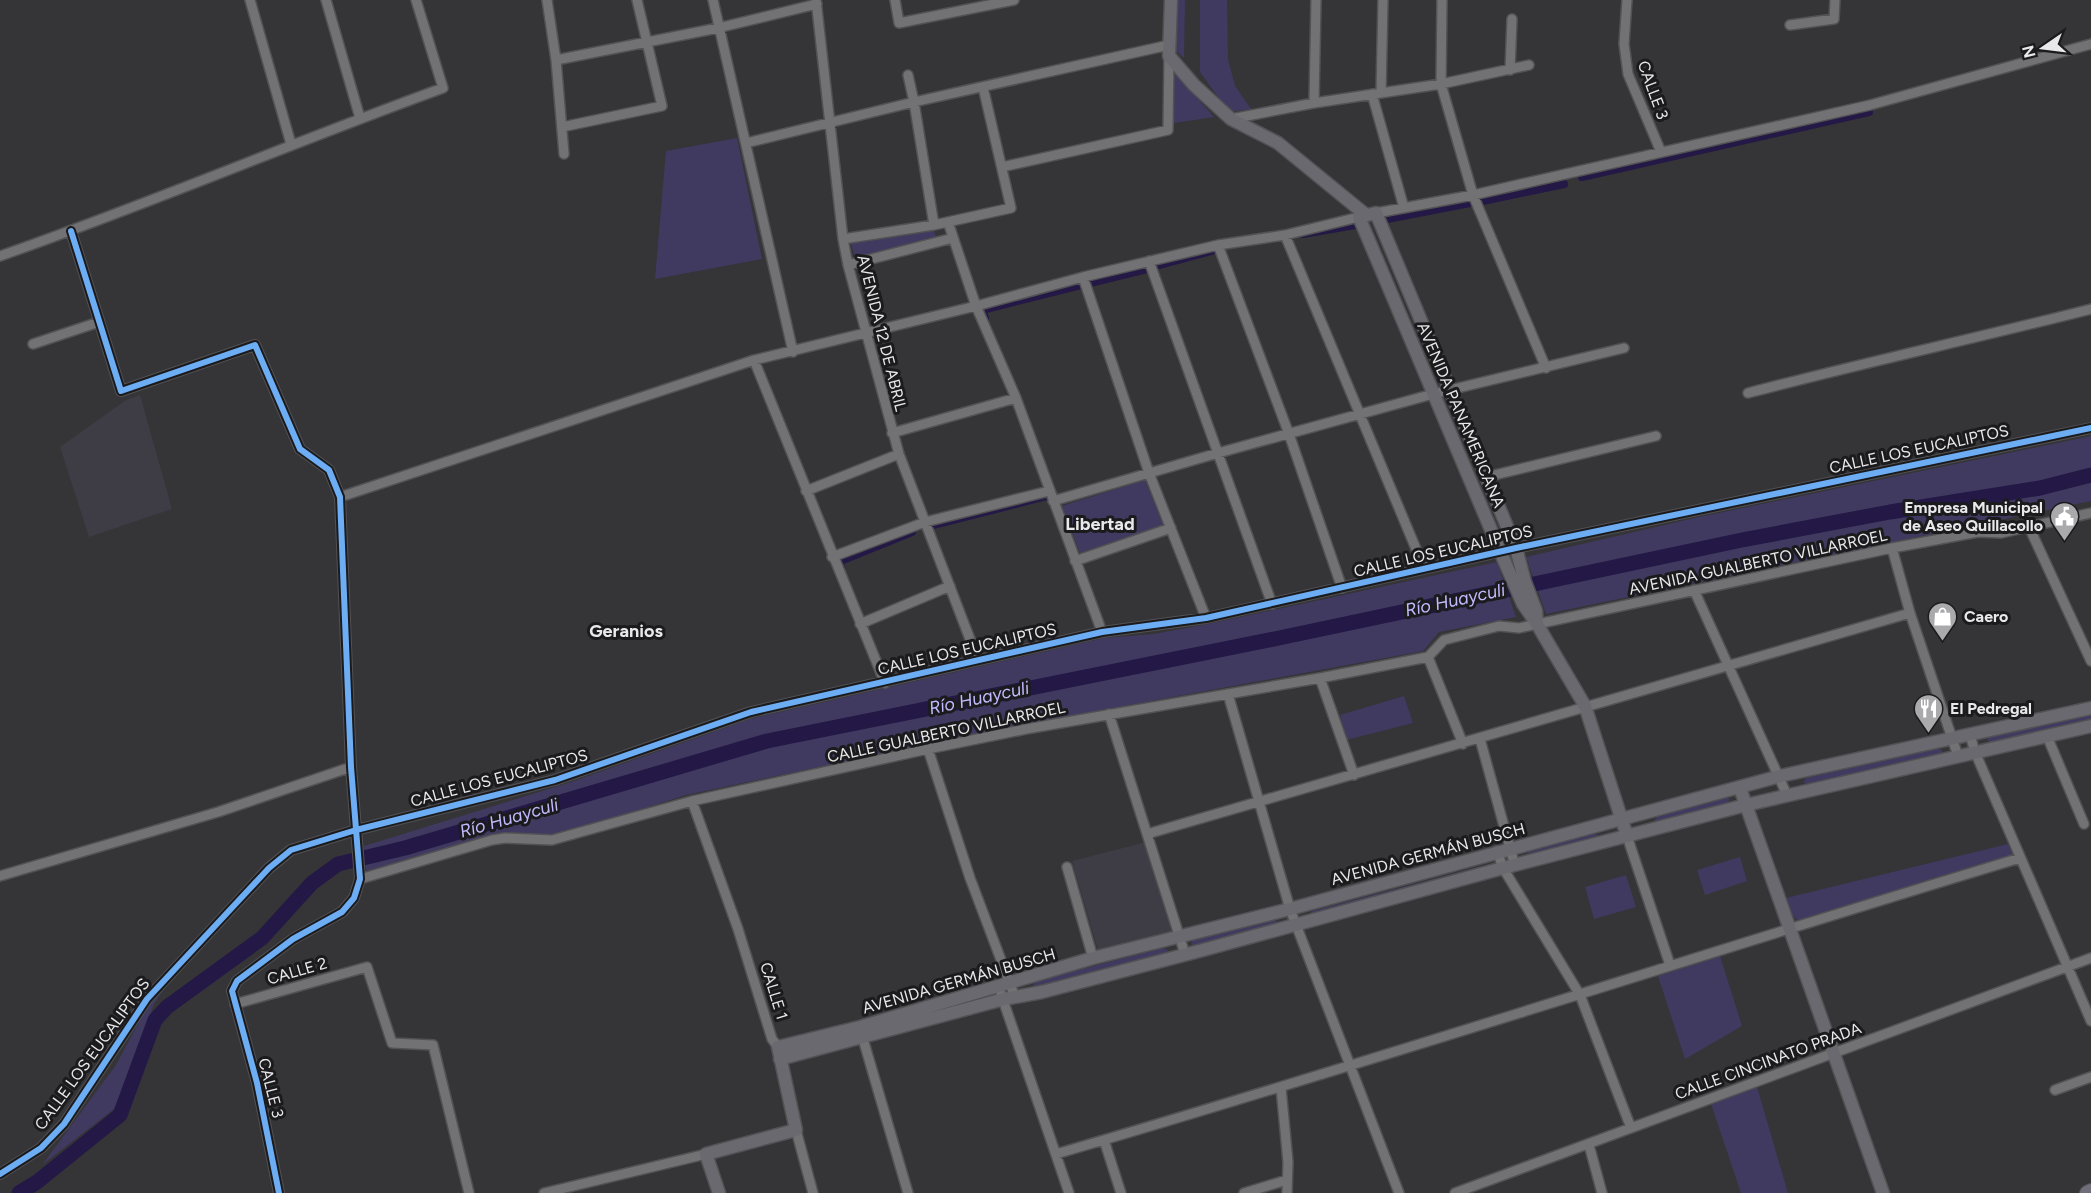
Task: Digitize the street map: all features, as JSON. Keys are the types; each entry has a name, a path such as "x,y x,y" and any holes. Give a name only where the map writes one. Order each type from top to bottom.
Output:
{"highway":[{"path":"2087,1193 2091,1191"}],"main road":[{"path":"1169,51 1171,0"},
{"name":"AVENIDA PANAMERICANA","path":"1169,51 1194,85 1231,119 1278,143 1367,215 1450,390 1516,548 1520,584"},
{"name":"AVENIDA PANAMERICANA","path":"1367,215 1433,394 1500,551 1520,584 1537,624 1585,706 1627,836"},
{"name":"AVENIDA GERMÁN BUSCH","path":"861,1032 1093,958 1290,909 1780,776 2091,708"},
{"name":"AVENIDA GERMÁN BUSCH","path":"779,1053 1185,954 1746,805 2091,726"},
{"path":"1740,788 1883,1193"},
{"name":"CALLE 1","path":"779,1053 796,1130"},
{"path":"719,1193 706,1154 796,1130"}],"street":[{"path":"250,0 291,144"},
{"path":"326,0 360,118"},
{"path":"0,256 443,88 416,0"},
{"path":"547,0 556,60 564,154"},
{"path":"562,127 662,106 637,0"},
{"path":"713,0 793,352"},
{"path":"895,0 899,23 969,4 1014,0"},
{"path":"1314,103 1316,0"},
{"path":"1383,0 1377,93 1404,208"},
{"path":"1442,0 1441,84 1473,195 1546,368"},
{"name":"CALLE 3","path":"1627,0 1624,44 1628,74 1660,152"},
{"path":"1790,25 1834,19 1835,0"},
{"path":"556,60 718,28 816,2"},
{"name":"AVENIDA 12 DE ABRIL","path":"816,2 843,239 848,265 892,433 978,660"},
{"path":"1510,70 1512,19"},
{"path":"340,497 754,360 1218,245 1285,235 1367,215 1473,195 1870,105 2091,44"},
{"path":"746,143 914,102 1169,51 1168,130 1002,167"},
{"path":"1231,119 1314,103 1441,84 1529,65"},
{"path":"908,75 934,225"},
{"path":"843,239 934,225 1011,208 983,87"},
{"path":"948,222 976,306 1016,398 1102,632"},
{"path":"70,231 121,391 255,345 300,449 329,470 340,497 351,767 360,879"},
{"path":"1285,235 1424,568"},
{"path":"848,265 952,238"},
{"path":"1218,245 1289,434 1342,588"},
{"path":"1149,261 1272,604"},
{"path":"1083,277 1149,472 1206,618"},
{"path":"1748,393 1845,367 1977,338 2091,309"},
{"path":"33,344 99,322"},
{"path":"1053,501 1149,472 1433,394 1624,348"},
{"path":"754,360 885,683"},
{"path":"892,433 1016,398"},
{"name":"CALLE LOS EUCALIPTOS","path":"0,1174 41,1148 64,1124 147,999 269,868 291,850 356,830 555,780 751,712 1102,632 1206,618 1500,551 2091,428"},
{"path":"1486,477 1656,436"},
{"path":"806,491 899,454"},
{"path":"832,557 925,522 1049,491"},
{"name":"AVENIDA GUALBERTO VILLARROEL","path":"1537,624 1892,548 1978,532 2001,533 2091,513"},
{"path":"2029,527 2091,661"},
{"path":"1076,561 1171,528"},
{"path":"1892,548 1910,613 1958,756"},
{"path":"860,624 950,586"},
{"path":"1694,590 1787,795"},
{"path":"1147,834 1910,613"},
{"name":"CALLE GUALBERTO VILLARROEL","path":"360,879 492,840 505,838 552,840 692,801 928,749 1026,729 1428,657 1444,640 1499,626 1519,628 1537,624"},
{"path":"1428,657 1463,744"},
{"path":"1320,678 1354,775"},
{"path":"1228,694 1290,909 1399,1193"},
{"path":"1109,714 1185,954"},
{"path":"1970,735 2020,858 2091,1020"},
{"path":"2047,736 2084,824"},
{"path":"1480,739 1510,848 1509,867"},
{"path":"928,749 1009,998 1069,1193"},
{"path":"0,876 219,812 351,767"},
{"name":"CALLE 1","path":"692,801 779,1053"},
{"name":"AVENIDA PANAMERICANA","path":"1627,836 1670,965"},
{"path":"1497,851 1509,867 1580,995 1631,1128"},
{"path":"1056,1154 1281,1088 1670,965 2020,858"},
{"path":"1067,867 1093,958"},
{"name":"CALLE 3","path":"279,1193 257,1083 232,991 237,981 293,939 342,912 354,897 360,879"},
{"name":"CALLE CINCINATO PRADA","path":"1455,1193 2091,958"},
{"name":"CALLE 2","path":"235,1004 367,967 392,1043 433,1045 469,1193"},
{"path":"861,1032 908,1193"},
{"path":"2055,1090 2091,1077"},
{"path":"1281,1088 1288,1162 1287,1193"},
{"name":"CALLE 1","path":"796,1130 813,1193"},
{"path":"1104,1140 1121,1193"},
{"path":"1588,1145 1602,1193"},
{"path":"544,1193 706,1154"},
{"path":"1244,1193 1287,1180"}],"shaded area":[{"path":"1177,0 1185,0 1184,58 1176,51"},
{"path":"1200,0 1227,0 1228,59 1235,86 1251,109 1229,112 1200,72"},
{"path":"1174,74 1178,76 1214,117 1174,123"},
{"path":"737,138 762,259 655,279 666,151"},
{"path":"933,228 936,237 934,239 855,258 851,243 853,241"},
{"path":"140,395 172,509 89,537 60,447 126,400"},
{"path":"2091,436 2091,501 1546,614 1526,557 1699,517"},
{"path":"1145,480 1163,525 1080,553 1062,506"},
{"path":"1497,562 1516,617 1439,632 1423,651 999,729 686,795 547,839 511,832 366,871 364,846 568,783 750,719 1104,638 1154,634 1208,624"},
{"path":"1404,696 1413,723 1346,740 1340,715"},
{"path":"2091,714 2091,721 1991,743 1987,740 1990,736"},
{"path":"1938,748 1943,751 1939,755 1807,784 1803,782 1806,778"},
{"path":"1725,797 1730,799 1727,804 1659,823 1654,821 1657,817"},
{"path":"1593,833 1598,835 1597,839 1527,854 1529,850"},
{"path":"1146,842 1172,931 1098,950 1072,861"},
{"path":"2008,844 2013,855 2011,858 1801,921 1793,915 1786,898"},
{"path":"1740,857 1747,881 1705,895 1697,870"},
{"path":"1482,866 1487,868 1310,915 1312,911"},
{"path":"1626,875 1636,907 1594,919 1585,887"},
{"path":"1272,919 1277,921 1276,925 1195,946 1191,944 1193,939"},
{"path":"1163,948 1168,950 1166,954 1037,987 1033,985 1036,981"},
{"path":"1720,956 1742,1026 1685,1059 1658,976"},
{"path":"165,987 154,1004 124,1088 114,1109 42,1165 116,1065 149,1003"},
{"path":"1757,1087 1788,1193 1741,1193 1711,1104"}],"waterway":[{"path":"1582,177 1869,112"},
{"path":"1483,201 1564,184"},
{"path":"1387,219 1470,203"},
{"path":"1303,234 1355,225"},
{"path":"1156,266 1215,250"},
{"path":"1090,283 1147,269"},
{"path":"985,318 982,310 1081,285"},
{"name":"Río Huayculi","path":"19,1193 37,1182 120,1115 155,1020 167,1007 262,938 312,883 338,864 405,848 767,741 1279,638 1742,540 1890,512 2040,488 2091,475"},
{"path":"930,526 1047,496"},
{"path":"841,568 838,562 912,532"}],"cycle path":[{"path":"71,231 121,391 255,345 300,449 329,470 340,497 351,767 360,879 354,898 342,912 293,939 237,981 232,991 257,1083 279,1193"},
{"path":"0,1174 41,1148 64,1124 147,999 269,868 291,850 356,830 555,780 751,712 1102,632 1206,618 1516,548 2091,428"}],"place":[{"name":"Empresa Municipal de Aseo Quillacollo","path":"2064,542"},
{"name":"Caero","path":"1943,642"},
{"name":"El Pedregal","path":"1929,734"}],"district":[{"name":"Libertad","path":"1100,524"},
{"name":"Geranios","path":"626,631"}]}
